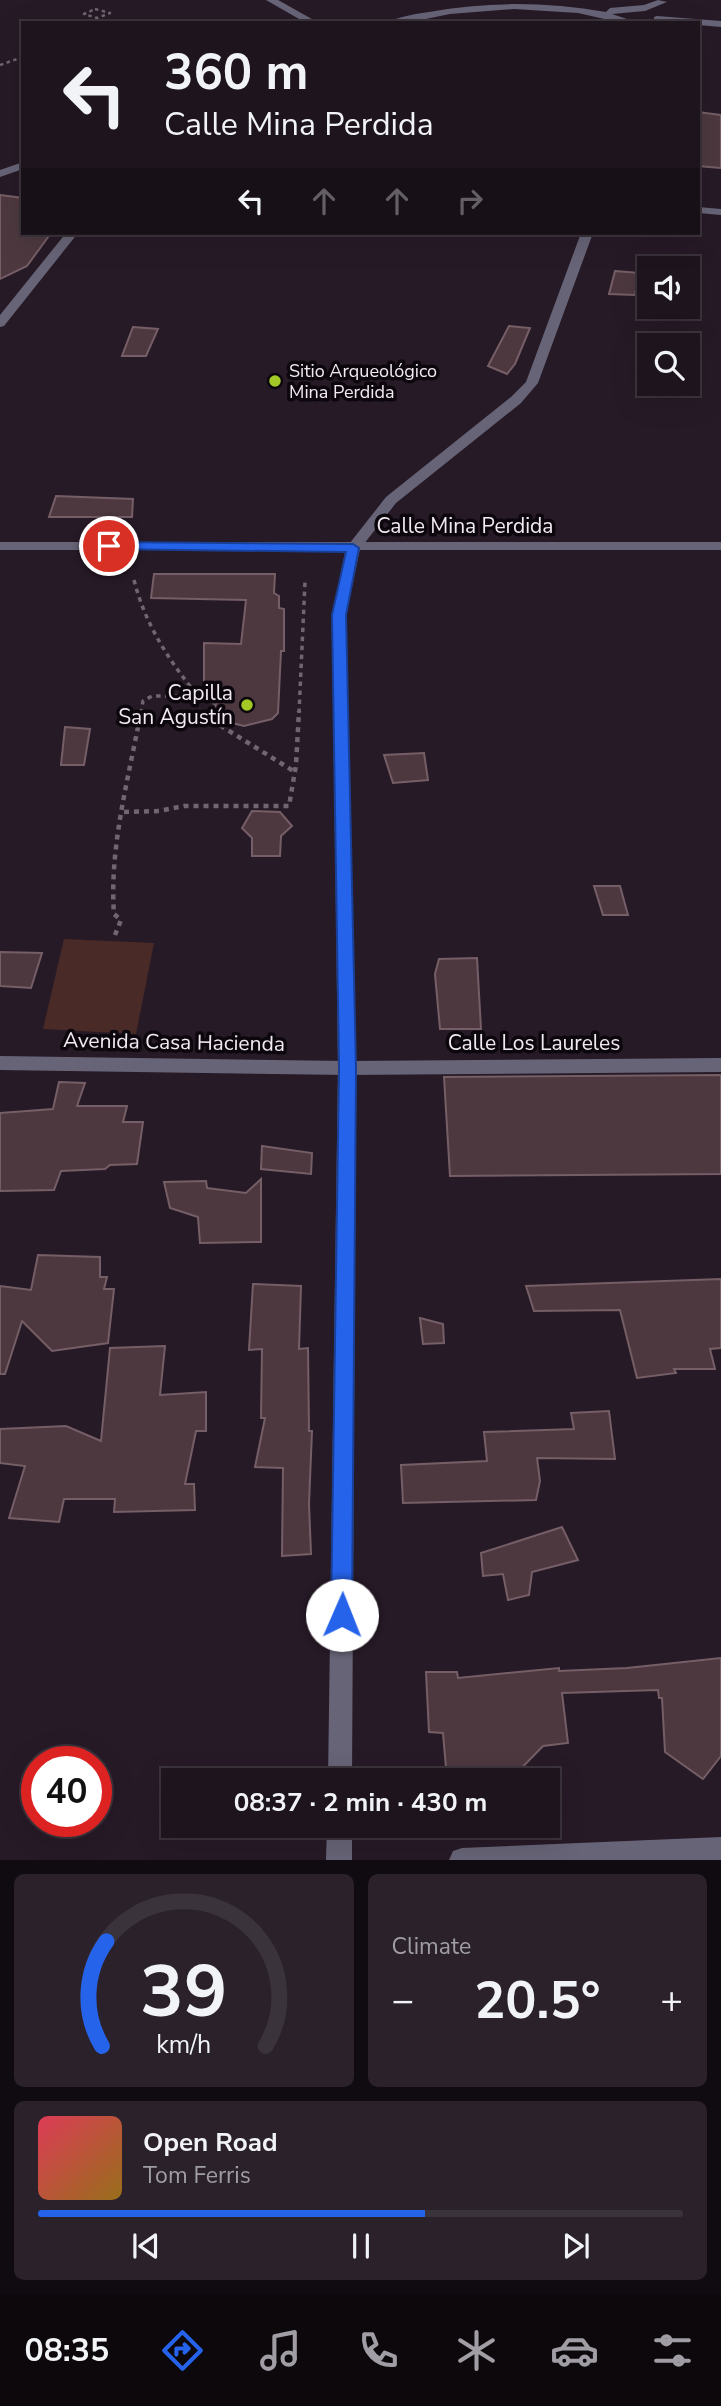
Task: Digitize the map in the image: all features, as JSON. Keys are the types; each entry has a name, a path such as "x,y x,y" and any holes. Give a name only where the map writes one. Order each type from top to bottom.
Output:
{"street":[{"path":"271,0 310,21"},
{"path":"592,12 633,9 663,1"},
{"path":"656,21 663,1"},
{"path":"403,21 463,9 530,3 592,12 626,21"},
{"path":"700,23 721,24"},
{"path":"0,174 21,166"},
{"path":"700,210 721,212"},
{"path":"0,323 70,235"},
{"path":"340,1768 347,1068 339,615 353,548 391,500 516,400 532,383 586,235"},
{"name":"Calle Mina Perdida","path":"0,546 721,546"},
{"name":"Avenida Casa Hacienda","path":"0,1063 347,1068"},
{"name":"Calle Los Laureles","path":"347,1068 721,1065"},
{"path":"339,1860 340,1838"},
{"path":"461,1860 721,1849"}],"path":[{"path":"95,9 110,13 97,19 84,15 95,9"},
{"path":"0,65 21,58"},
{"path":"134,580 138,602 161,642 198,696"},
{"path":"124,812 159,811 184,806 289,806 295,772 305,582"},
{"path":"234,689 214,700 209,709 210,719 295,772"},
{"path":"115,935 121,920 114,914 113,900 117,844 143,701 152,696 198,696 214,700"}],"shaded area":[{"path":"64,939 154,943 136,1034 43,1029"}],"building":[{"path":"700,112 721,115 721,168 700,166"},
{"path":"0,195 21,198 21,235 50,235 27,266 0,279"},
{"path":"615,271 637,273 635,295 609,294"},
{"path":"509,326 530,328 515,364 507,374 488,366"},
{"path":"133,327 158,329 146,356 122,356"},
{"path":"56,496 133,499 132,517 49,517"},
{"path":"154,574 275,574 274,593 279,596 279,608 284,609 284,651 281,651 278,713 272,719 244,726 224,721 215,709 219,683 204,683 204,643 241,644 246,600 151,598"},
{"path":"65,727 90,729 84,765 61,765"},
{"path":"424,753 428,780 393,783 384,755"},
{"path":"252,811 280,812 292,826 281,836 280,856 252,856 252,838 242,828"},
{"path":"594,886 620,886 628,915 603,915"},
{"path":"0,952 42,953 31,988 0,986"},
{"path":"477,958 481,1029 440,1029 435,974 439,959"},
{"path":"721,1075 721,1174 450,1176 444,1077"},
{"path":"59,1082 85,1083 77,1106 127,1106 123,1122 143,1122 137,1164 61,1171 54,1190 0,1191 0,1113 53,1109"},
{"path":"262,1146 312,1153 311,1174 261,1169"},
{"path":"261,1179 261,1242 200,1243 198,1217 170,1208 164,1182 206,1181 207,1188 246,1193"},
{"path":"38,1255 100,1257 100,1277 107,1277 104,1289 114,1289 108,1343 52,1351 22,1321 5,1374 0,1374 0,1286 31,1290"},
{"path":"721,1279 721,1348 710,1349 715,1369 674,1369 676,1373 637,1378 620,1310 534,1311 526,1286"},
{"path":"253,1284 301,1286 299,1349 308,1348 309,1431 312,1431 309,1504 311,1554 282,1556 283,1468 255,1467 265,1418 261,1418 262,1349 249,1350"},
{"path":"420,1318 443,1324 444,1343 423,1344"},
{"path":"165,1346 160,1395 206,1392 206,1431 196,1431 185,1484 194,1484 195,1510 114,1512 115,1499 64,1499 59,1522 9,1518 25,1466 0,1463 0,1429 66,1426 101,1441 110,1348"},
{"path":"609,1411 615,1459 537,1458 540,1481 536,1500 403,1503 401,1465 487,1461 484,1432 574,1429 571,1413"},
{"path":"562,1527 578,1560 532,1572 529,1595 508,1600 503,1574 483,1576 481,1553"},
{"path":"721,1658 721,1756 703,1779 665,1752 662,1698 659,1698 658,1690 562,1693 568,1743 543,1746 522,1768 446,1768 443,1733 429,1732 426,1672 457,1672 458,1678 559,1668 559,1671 627,1668"}],"place":[{"name":"Sitio Arqueológico Mina Perdida","path":"275,381"},
{"name":"Capilla San Agustín","path":"247,705"}],"route":[{"path":"109,546 353,548 339,615 347,1068 342,1615"}]}
